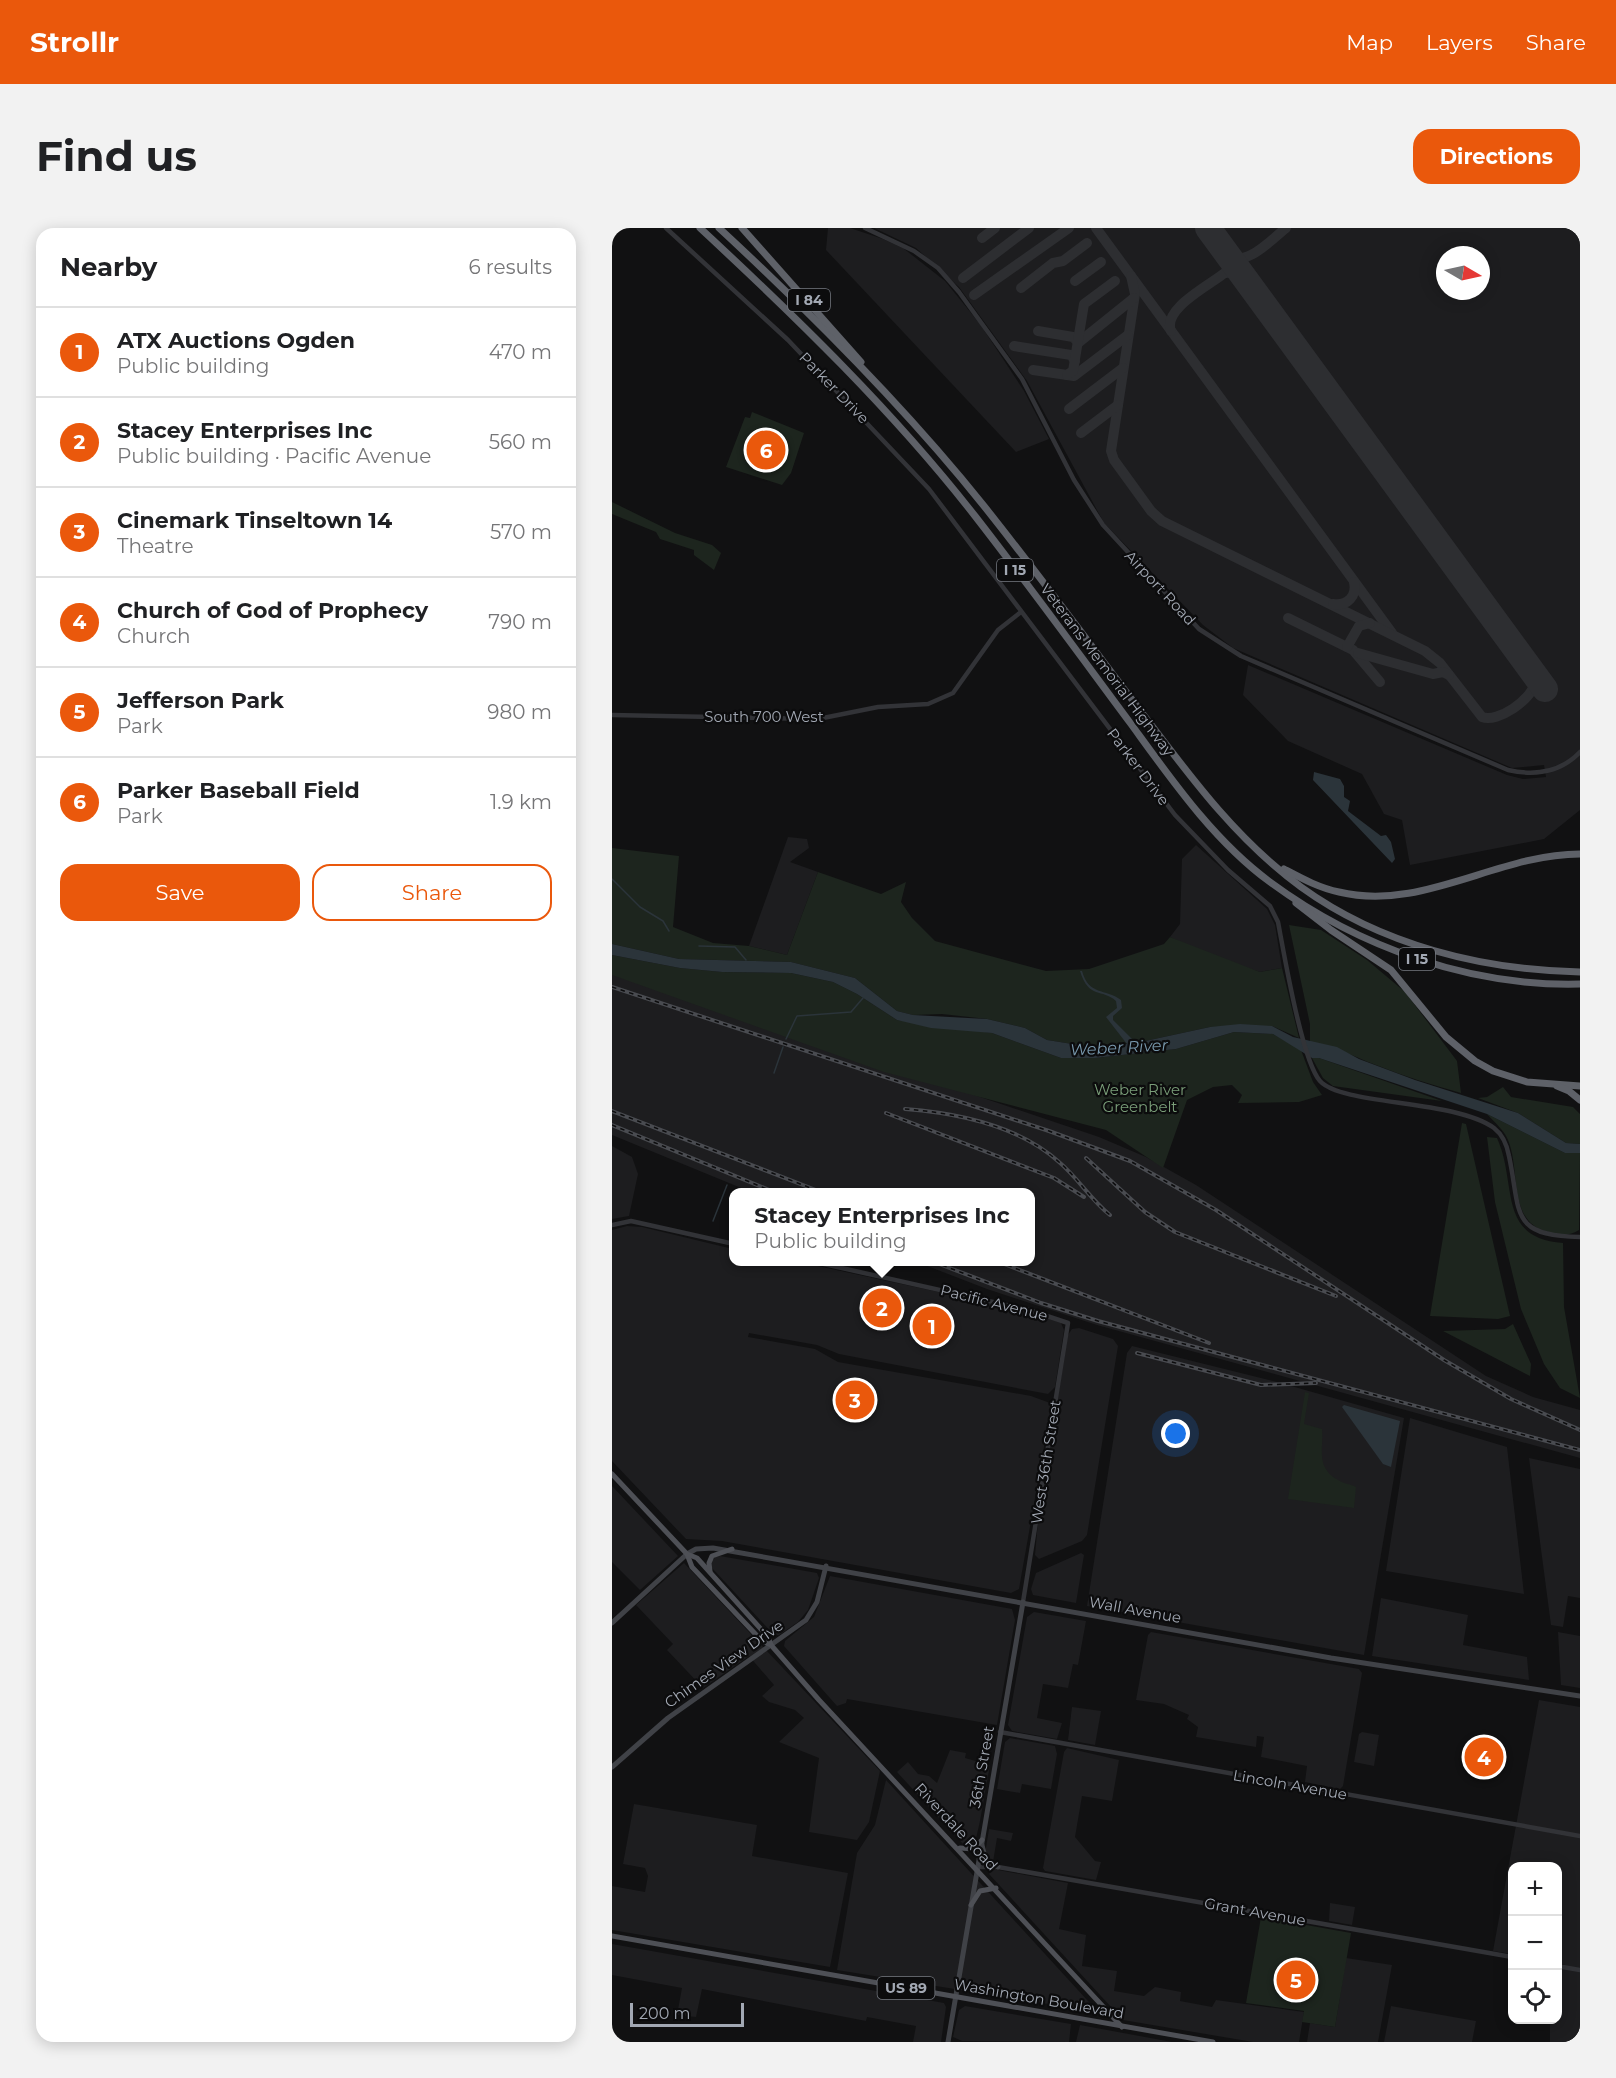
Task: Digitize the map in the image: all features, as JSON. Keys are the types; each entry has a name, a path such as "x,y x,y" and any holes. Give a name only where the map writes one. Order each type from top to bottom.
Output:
{"highway":[{"name":"Veterans Memorial Highway","path":"700,228 814,336 910,439 973,514 1171,779 1216,831 1270,882 1345,929 1415,958 1505,979 1580,984"},
{"name":"Veterans Memorial Highway","path":"719,228 775,280 871,376 924,434 992,516 1231,827 1276,866 1301,887 1340,911 1413,944 1485,963 1580,972"},
{"name":"I 84","path":"742,228 842,338 871,376"},
{"path":"1276,866 1338,892 1389,897 1421,892 1546,856 1580,854"},
{"path":"1270,882 1331,930 1391,970 1461,1051 1510,1077 1580,1086"},
{"path":"1552,1084 1569,1091 1580,1100"}],"main road":[{"path":"612,1474 687,1554 612,1623"},
{"name":"Wall Avenue","path":"687,1554 700,1548 732,1549 1331,1658 1580,1696"},
{"path":"711,1573 708,1563 711,1557 732,1549"},
{"name":"Riverdale Road","path":"687,1554 697,1558 711,1573 768,1636 771,1645 819,1700 977,1867 1122,2026"},
{"name":"Riverdale Road","path":"687,1554 692,1567 762,1641 771,1645"},
{"name":"Chimes View Drive","path":"612,1767 668,1718 803,1623 812,1612 826,1566"},
{"name":"36th Street","path":"948,2042 1023,1602"},
{"path":"958,1847 971,1850 981,1840"},
{"path":"981,1840 985,1860 998,1867"},
{"path":"971,1905 980,1891 996,1888"},
{"name":"Washington Boulevard","path":"612,1936 1213,2042"}],"street":[{"name":"Parker Drive","path":"666,228 788,340 895,451 974,547 1175,815 1228,870 1270,906 1278,922 1308,1058 1318,1079 1332,1089 1439,1108 1493,1127 1505,1142 1516,1201 1526,1223 1543,1234 1580,1237"},
{"name":"Airport Road","path":"865,228 914,251 938,268 959,292 1022,379 1074,480 1103,525 1186,616 1210,638 1228,650 1274,671 1508,770 1536,774 1550,771 1580,752"},
{"name":"South 700 West","path":"612,715 818,719 878,707 928,704 953,693 998,630 1021,612"},
{"path":"612,1225 631,1221 729,1243"},
{"name":"Pacific Avenue","path":"833,1266 1029,1310 1068,1323"},
{"name":"West 36th Street","path":"1023,1602 1068,1323"},
{"name":"Lincoln Avenue","path":"1000,1732 1580,1836"},
{"name":"Grant Avenue","path":"977,1867 998,1867 1508,1956"},
{"path":"1562,1967 1580,1970"}],"shaded area":[{"path":"828,228 850,228 903,248 945,281 980,324 1024,391 1049,439 1016,452 826,250"},
{"path":"874,228 1580,228 1580,810 1544,839 1410,865 1402,820 1384,814 1362,774 1288,741 1243,695 1248,665 1507,775 1523,779 1546,777 1544,765 1512,768 1233,648 1203,625 1104,523 1027,381 959,287 916,248"},
{"path":"788,837 807,839 809,848 790,862 818,872 787,955 749,946"},
{"path":"1196,845 1267,909 1275,925 1282,968 1260,972 1203,953 1170,937 1180,924 1182,859"},
{"path":"612,973 1099,1137 1146,1157 1196,1185 1486,1376 1533,1397 1580,1410 1580,1458 1097,1325 987,1289 927,1266 1035,1266 1035,1188 741,1188 612,1135"},
{"path":"612,1146 632,1157 638,1174 629,1216 612,1219"},
{"path":"627,1226 642,1227 729,1248 729,1266 818,1266 1027,1311 1061,1323 1064,1330 1055,1387 1048,1394 839,1354 817,1345 749,1333 748,1337 815,1349 838,1362 1031,1396 1050,1403 1019,1589 1011,1593 722,1541 686,1539 612,1461 612,1230"},
{"path":"1079,1328 1113,1339 1118,1346 1087,1535 1082,1541 1039,1559 1035,1555 1039,1511 1068,1335 1072,1329"},
{"path":"1132,1346 1277,1382 1404,1418 1364,1655 1087,1606 1127,1353"},
{"path":"1410,1418 1507,1447 1524,1594 1386,1571"},
{"path":"1529,1458 1580,1469 1580,1598 1568,1596 1563,1627 1551,1625"},
{"path":"612,1486 678,1556 640,1590 612,1562"},
{"path":"1081,1553 1084,1555 1076,1603 1033,1595 1031,1589 1036,1573"},
{"path":"715,1557 817,1573 819,1578 808,1610 798,1622 779,1635 774,1635 712,1568 711,1563"},
{"path":"684,1563 880,1771 869,1822 857,1840 809,1832 819,1758 779,1742 804,1718 795,1710 769,1702 762,1696 774,1685 749,1656 703,1688 667,1650 673,1644 636,1605"},
{"path":"830,1576 1012,1609 1015,1620 997,1725 847,1699 846,1703 837,1706 784,1646 785,1641 814,1617"},
{"path":"1381,1598 1468,1615 1463,1645 1527,1657 1529,1680 1372,1656"},
{"path":"1034,1612 1086,1621 1078,1665 1073,1664 1068,1688 1043,1684 1037,1718 1062,1723 1057,1739 1012,1731 1008,1725 1027,1617"},
{"path":"1151,1632 1359,1669 1362,1673 1343,1786 1340,1789 1305,1782 1307,1766 1261,1757 1264,1737 1257,1736 1256,1747 1196,1737 1198,1727 1187,1719 1189,1715 1164,1704 1136,1700 1148,1635"},
{"path":"1558,1632 1580,1636 1580,1688 1561,1685"},
{"path":"1539,1700 1580,1707 1580,2042 1550,2042 1550,2024 1562,2024 1562,1969 1565,1969 1565,1965 1562,1964 1562,1862 1509,1862"},
{"path":"1072,1707 1101,1711 1095,1745 1068,1740"},
{"path":"1362,1732 1379,1735 1374,1766 1354,1762 1359,1734"},
{"path":"1010,1738 1055,1746 1057,1754 1051,1789 1022,1784 1020,1793 997,1789 1005,1742"},
{"path":"1067,1748 1119,1760 1112,1801 1082,1796 1075,1837 1095,1861 1101,1862 1096,1880 1045,1871 1043,1868 1064,1752"},
{"path":"950,1750 966,1753 965,1758 990,1765 975,1843 971,1847 964,1845 897,1772 908,1762 918,1774 929,1776 937,1783"},
{"path":"886,1780 1098,2012 837,1970 857,1853 875,1825"},
{"path":"634,1804 757,1825 752,1856 848,1873 830,1967 612,1930 612,1886 645,1892 648,1876 645,1868 623,1864"},
{"path":"989,1829 1013,1833 1011,1841 997,1838 993,1862 988,1861 985,1854"},
{"path":"993,1869 1068,1883 1059,1929 1086,1935 1082,1966 1117,1971 1114,1991 1144,1996 1155,1987 1181,1992 1180,2001 1212,2007 1216,2000 1304,2012 1299,2042 1253,2042 1123,2020 989,1874"},
{"path":"1508,1869 1508,1953 1493,1951"},
{"path":"1330,1903 1355,1907 1352,1925 1329,1921"},
{"path":"612,1944 944,2003 946,2007 941,2042 913,2042 916,2026 867,2017 866,2021 702,1989 696,2017 677,2015 682,1988 612,1975"},
{"path":"1346,1958 1392,1965 1378,2042 1307,2042 1310,2023 1335,2027"},
{"path":"965,2006 1071,2024 1069,2042 962,2041 953,2037 959,2010"},
{"path":"1391,2006 1476,2021 1472,2042 1384,2042"},
{"path":"1080,2025 1172,2042 1076,2042"}],"green space":[{"path":"752,412 804,433 791,473 782,485 726,467 745,417 750,418"},
{"path":"612,502 675,533 712,545 721,553 714,570 694,555 694,550 660,539 656,532 612,514"},
{"path":"612,848 679,856 673,927 713,943 749,946 787,955 818,872 881,894 906,882 901,902 912,918 935,941 1046,971 1089,969 1164,944 1170,937 1260,972 1282,968 1299,1038 1272,1026 1210,1027 1136,1043 1085,1046 1047,1040 1025,1028 987,1019 942,1014 913,1015 897,1011 855,978 791,962 679,959 612,944"},
{"path":"1289,925 1321,930 1367,960 1405,992 1457,1061 1461,1093 1310,1042 1310,1024"},
{"name":"Weber River Greenbelt","path":"612,955 680,968 722,972 791,973 833,982 857,994 897,1020 992,1033 1061,1058 1095,1058 1176,1049 1234,1032 1273,1034 1301,1050 1313,1082 1322,1095 1299,1102 1238,1103 1242,1095 1232,1085 1213,1087 1187,1100 1163,1168 1106,1130 884,1072 612,975"},
{"path":"1312,1058 1319,1058 1442,1101 1333,1086 1323,1078"},
{"path":"1503,1087 1511,1097 1573,1107 1580,1114 1580,1144 1566,1143 1518,1113 1478,1098 1487,1097"},
{"path":"1487,1114 1565,1153 1580,1153 1579,1230 1560,1235 1535,1226 1526,1218 1518,1194 1508,1140"},
{"path":"1462,1123 1466,1124 1510,1316 1498,1319 1430,1316"},
{"path":"1487,1137 1497,1138 1518,1220 1527,1231 1542,1239 1563,1243 1564,1307 1580,1398 1560,1388 1544,1364 1521,1309 1495,1202"},
{"path":"1513,1324 1531,1364 1530,1376 1443,1331 1505,1329"},
{"path":"1305,1392 1309,1393 1304,1424 1322,1429 1323,1463 1331,1475 1356,1487 1354,1508 1288,1499"},
{"path":"1261,1917 1351,1933 1335,2027 1302,2022 1304,2011 1246,2003"}],"water":[{"path":"1314,772 1340,779 1344,786 1344,797 1350,801 1348,811 1381,836 1386,835 1391,842 1395,859 1392,863 1313,780"},
{"name":"Weber River","path":"612,944 679,959 791,962 855,978 897,1011 913,1015 987,1019 1025,1028 1047,1040 1085,1046 1127,1044 1106,1017 1117,1008 1116,1001 1087,986 1080,971 1082,971 1085,979 1093,988 1121,1000 1122,1008 1113,1016 1113,1020 1136,1043 1210,1027 1240,1024 1272,1026 1293,1037 1337,1047 1359,1059 1415,1080 1518,1113 1566,1143 1580,1144 1580,1153 1565,1153 1487,1114 1319,1058 1312,1058 1273,1034 1234,1032 1176,1049 1095,1058 1061,1058 992,1033 931,1028 897,1020 857,994 833,982 791,973 722,972 680,968 612,955"},
{"path":"1344,1405 1400,1421 1391,1467 1383,1464 1342,1407"}],"waterway":[{"path":"612,879 640,907 663,921 669,931"},
{"path":"699,946 735,947 746,960"},
{"path":"786,1039 797,1016 851,1012 863,998"},
{"path":"774,1073 783,1047"},
{"path":"713,1221 727,1185"}],"taxiway":[{"path":"982,238 995,228"},
{"path":"963,278 1029,228"},
{"path":"974,295 1069,228"},
{"path":"1096,228 1392,633"},
{"path":"1227,254 1234,258 1249,256 1286,228"},
{"path":"1021,288 1053,263 1063,261 1087,243"},
{"path":"1171,331 1170,322 1181,306 1227,271 1230,263 1227,254"},
{"path":"1075,281 1101,262"},
{"path":"1225,273 1235,272 1246,279"},
{"path":"1131,276 1135,294 1111,451 1114,460 1151,511 1162,521 1425,651 1440,663 1482,717 1496,717 1521,703 1535,683 1532,670"},
{"path":"1067,375 1073,371 1084,304 1115,281"},
{"path":"1078,343 1134,298"},
{"path":"1038,331 1073,337 1078,342"},
{"path":"1033,370 1074,376 1128,335"},
{"path":"1014,346 1071,355 1075,361"},
{"path":"1069,409 1123,368"},
{"path":"1081,433 1118,405"},
{"path":"1333,604 1347,602 1353,596 1354,582"},
{"path":"1288,618 1353,650 1380,682"},
{"path":"1347,647 1359,626 1370,623"},
{"path":"1358,653 1433,674 1443,672 1449,675"}],"runway":[{"path":"1208,228 1545,689"}],"railway":[{"path":"612,987 1049,1131 1130,1161 1216,1210 1444,1360 1511,1399 1580,1430"},
{"path":"905,1109 966,1118 1006,1130 1025,1139 1059,1162 1110,1215"},
{"path":"612,1111 811,1188"},
{"path":"886,1113 1054,1178 1084,1197"},
{"path":"612,1125 764,1188"},
{"path":"1086,1158 1145,1212 1175,1232 1336,1296"},
{"path":"944,1266 1041,1303 1098,1321 1580,1450"},
{"path":"1009,1266 1209,1343"},
{"path":"1137,1353 1261,1385 1316,1383"}],"place":[{"name":"Parker Baseball Field","path":"766,450"},
{"name":"Stacey Enterprises Inc","path":"882,1308"},
{"name":"ATX Auctions Ogden","path":"932,1326"},
{"name":"Cinemark Tinseltown 14","path":"855,1400"},
{"name":"Church of God of Prophecy","path":"1484,1757"},
{"name":"Jefferson Park","path":"1296,1980"}]}
